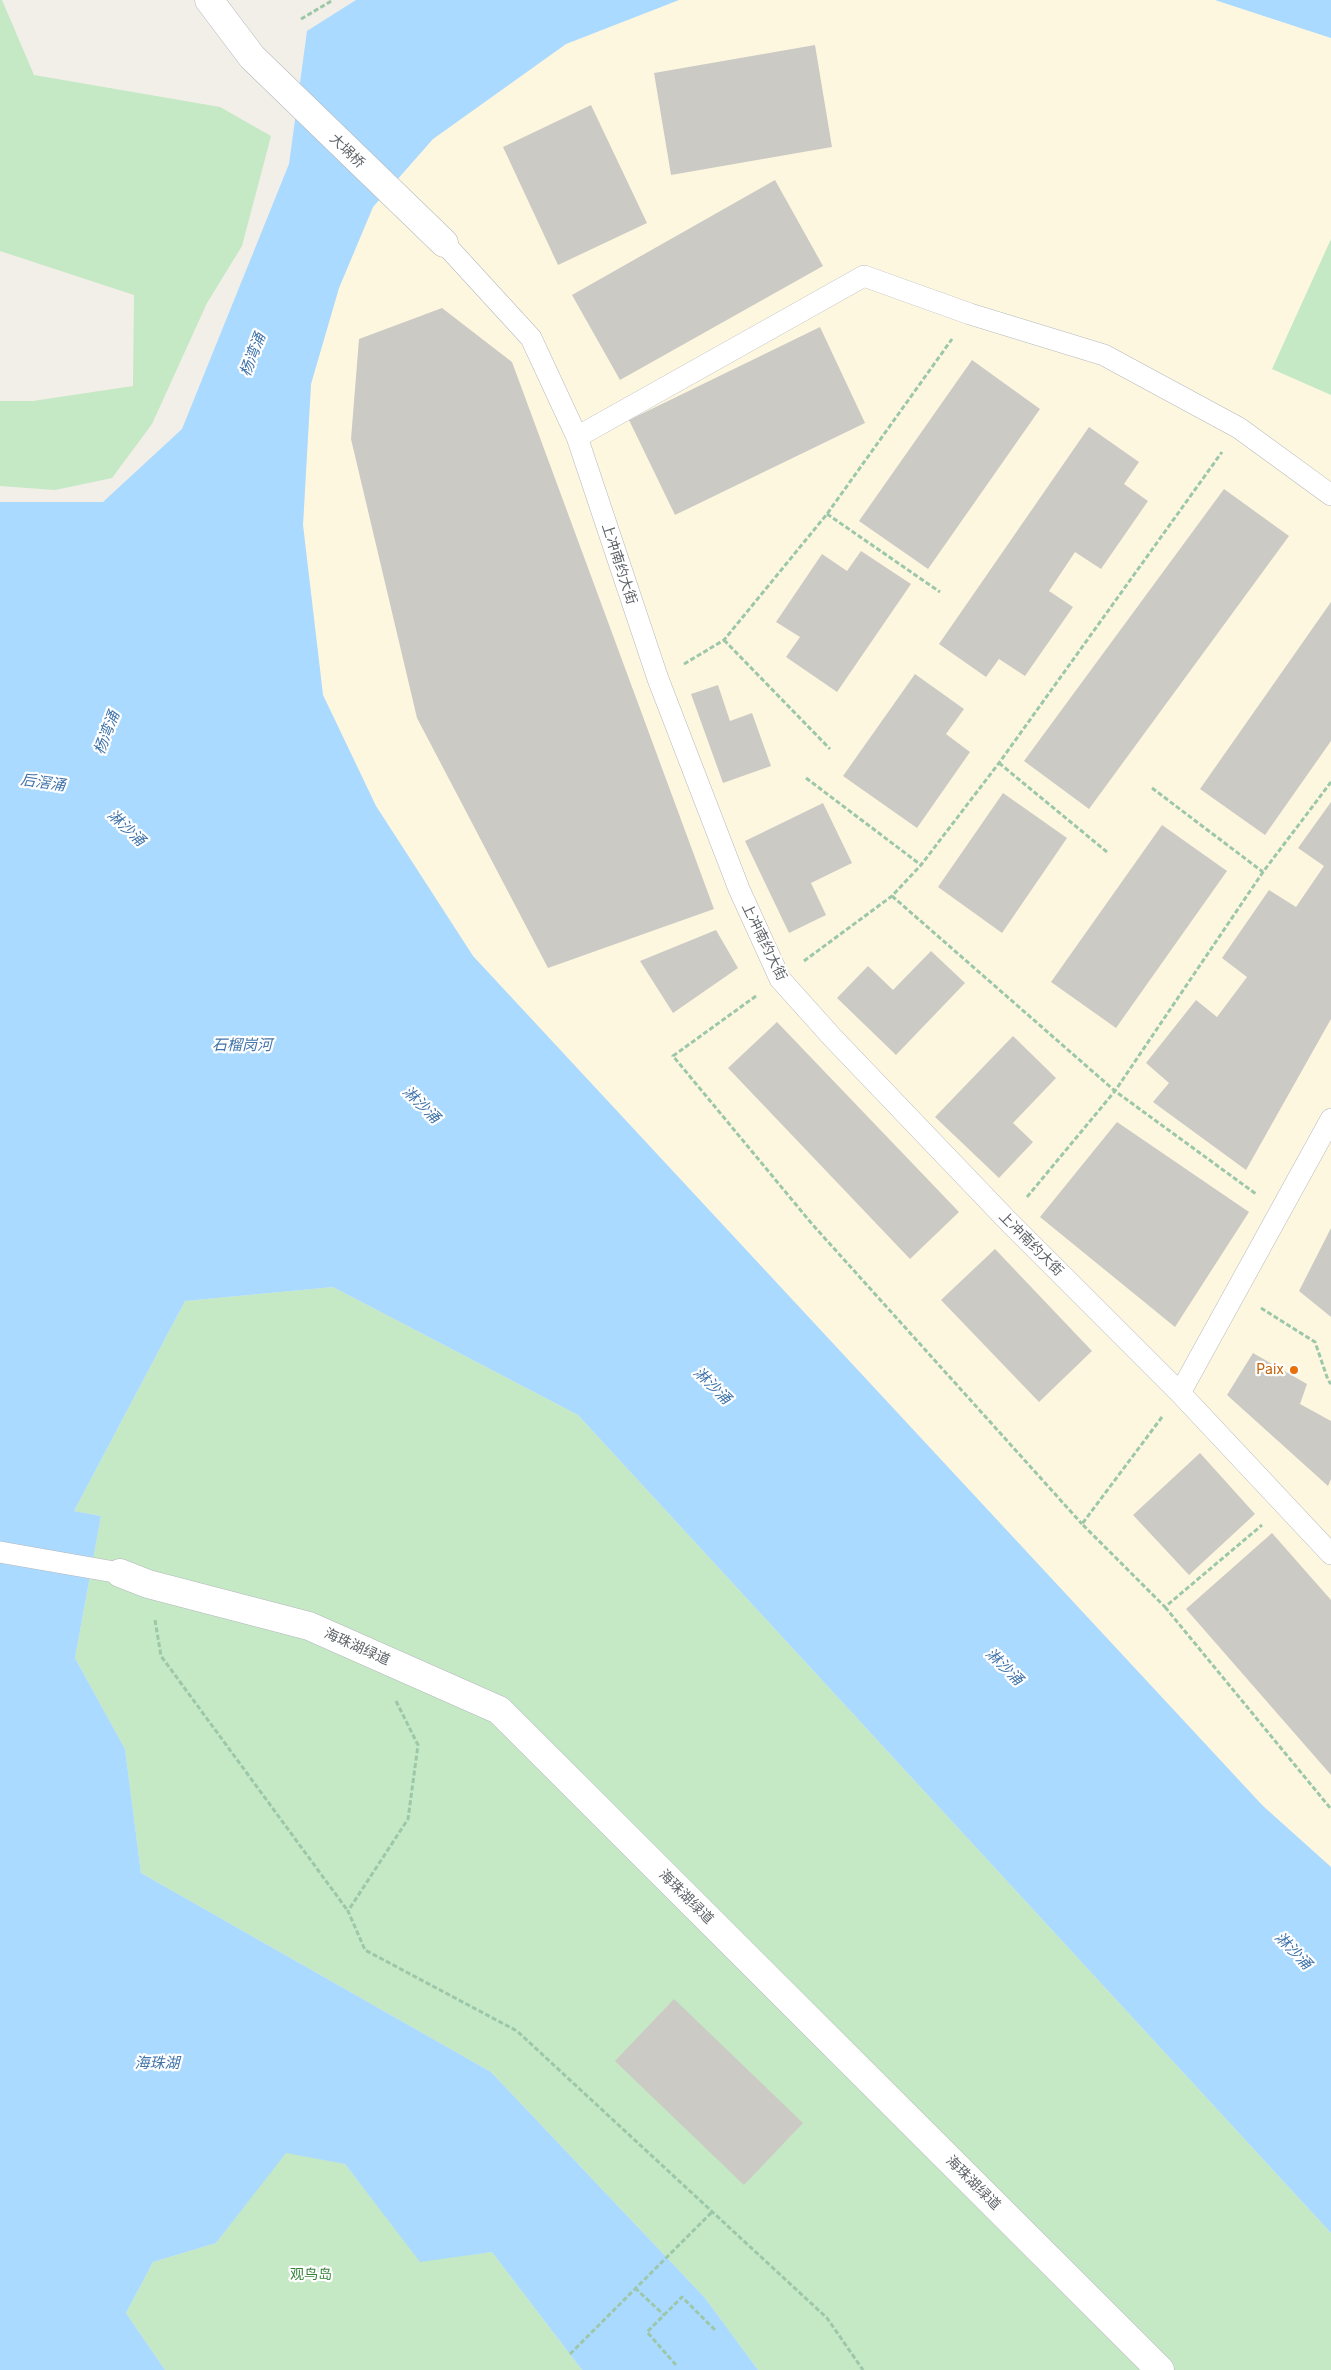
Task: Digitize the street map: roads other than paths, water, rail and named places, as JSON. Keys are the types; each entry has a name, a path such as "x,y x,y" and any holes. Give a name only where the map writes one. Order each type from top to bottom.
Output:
{"street":[{"name":"大埚桥","path":"209,0 252,57 444,243"},
{"name":"海珠湖绿道","path":"120,1573 148,1584 309,1626 499,1710 1160,2370"}],"lane":[{"name":"上冲南约大街","path":"444,243 531,338 577,437 658,680 739,889 780,979 832,1037 1008,1221 1180,1393 1331,1554"},
{"path":"577,437 864,276 970,314 1104,355 1239,428 1331,496"},
{"path":"1180,1393 1331,1119"},
{"path":"0,1552 120,1573"}],"water":[{"name":"石榴岗河","path":"356,0 679,0 566,44 433,139 373,207 339,288 311,384 303,525 323,695 376,806 473,956 1263,1806 1331,1867 1331,2233 578,1415 333,1287 185,1301 74,1511 101,1516 75,1658 125,1749 141,1873 491,2072 705,2298 758,2370 582,2370 492,2252 420,2262 345,2164 286,2153 216,2243 153,2262 126,2313 165,2370 0,2370 0,502 103,502 182,429 289,164 307,31"},
{"path":"1215,0 1331,0 1331,38"}],"place":[{"name":"Paix","path":"1294,1370"}],"water label":[{"name":"杨湾涌","path":"253,355"},
{"name":"杨湾涌","path":"107,733"},
{"name":"后滘涌","path":"43,783"},
{"name":"淋沙涌","path":"126,828"},
{"name":"淋沙涌","path":"421,1105"},
{"name":"淋沙涌","path":"712,1386"},
{"name":"淋沙涌","path":"1004,1667"},
{"name":"淋沙涌","path":"1293,1951"},
{"name":"海珠湖","path":"157,2063"}],"park label":[{"name":"观鸟岛","path":"311,2275"}]}
